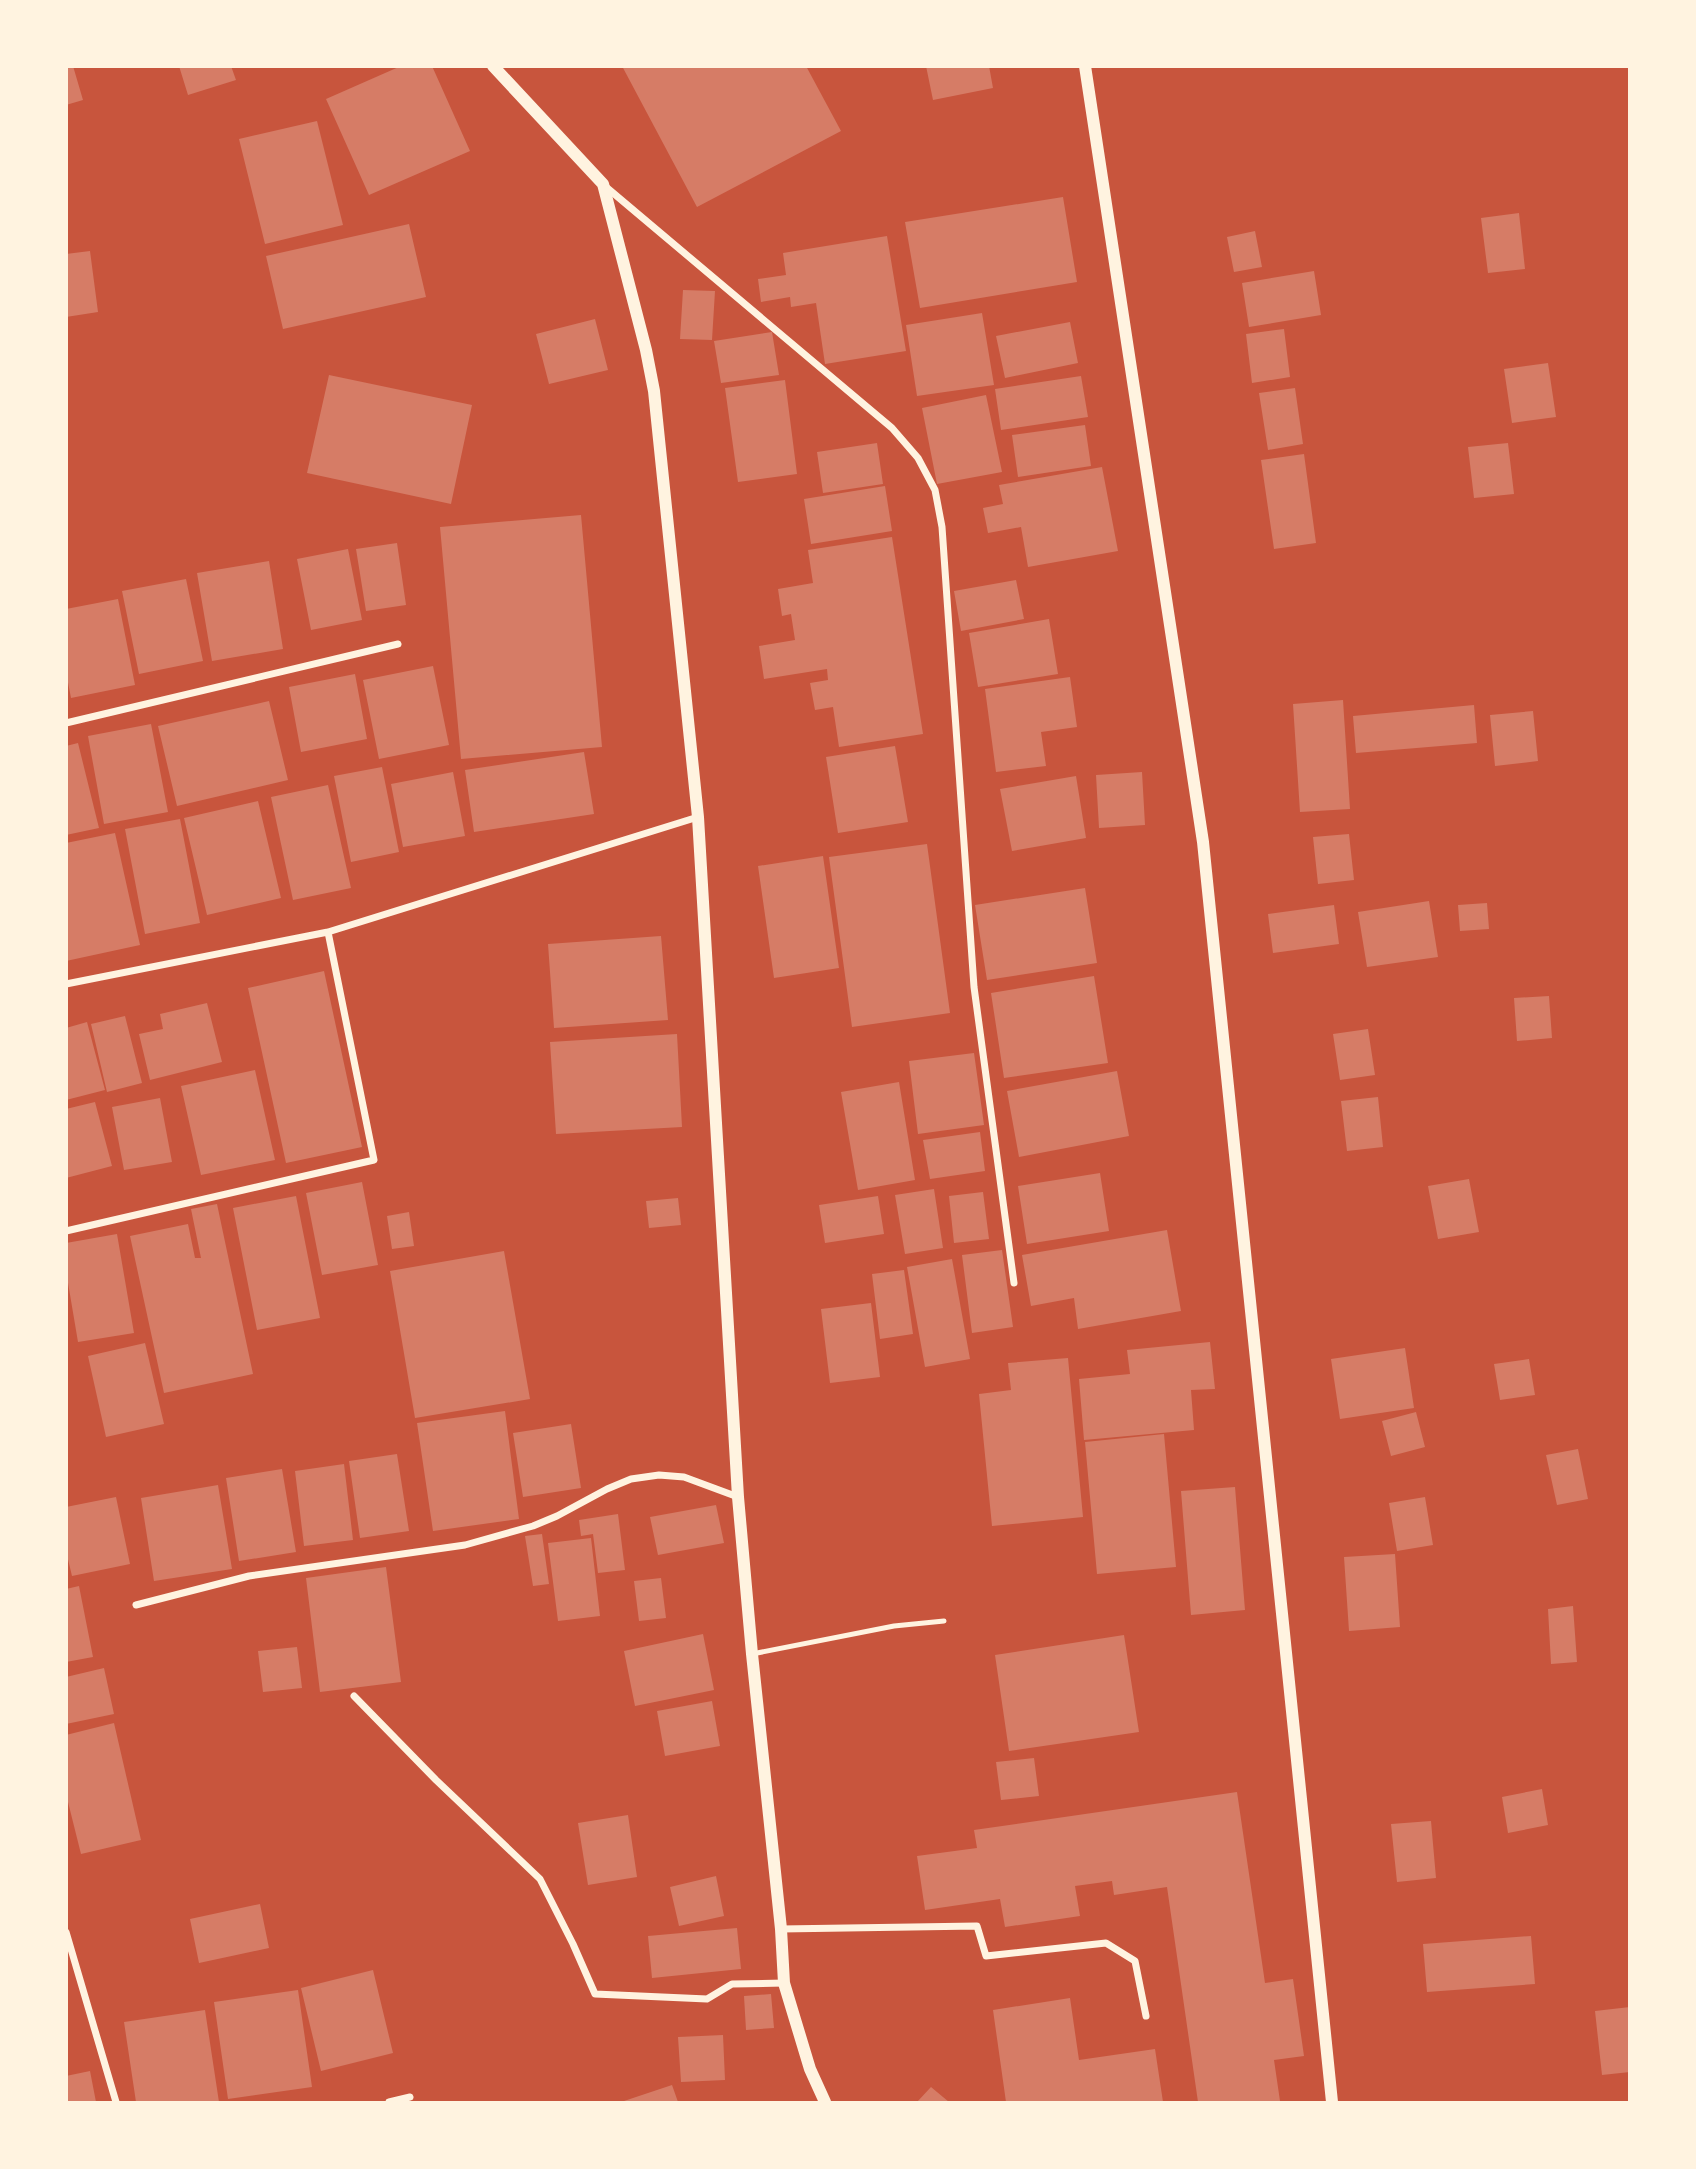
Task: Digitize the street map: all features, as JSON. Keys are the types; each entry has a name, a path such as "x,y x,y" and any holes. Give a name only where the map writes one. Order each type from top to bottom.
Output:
{"street":[{"path":"493,66 603,184 892,428 918,458 934,490 942,527 974,987 1014,1283"},
{"path":"1085,66 1203,842 1332,2102"},
{"path":"603,184 654,391 698,817 738,1497 781,1929 784,1983 810,2069 825,2102"},
{"path":"66,723 398,644"},
{"path":"66,984 328,932 698,817"},
{"path":"66,1231 374,1160 328,932"},
{"path":"136,1605 249,1576 465,1545 533,1526 631,1479 659,1475 684,1477 738,1497"},
{"path":"354,1696 436,1780 540,1879 595,1994 707,1999 732,1984 784,1983"},
{"path":"781,1929 977,1926 986,1956 1106,1943 1135,1961 1146,2016"},
{"path":"66,1931 116,2102"},
{"path":"389,2102 410,2097"}],"lane":[{"path":"752,1654 894,1626 944,1621"}],"building":[{"path":"66,66 73,66 83,100 66,105"},
{"path":"179,66 231,66 236,80 188,95"},
{"path":"401,66 432,66 470,151 369,195 326,99"},
{"path":"622,66 806,66 841,131 697,207"},
{"path":"926,66 989,66 993,88 933,100"},
{"path":"317,121 343,225 265,244 239,139"},
{"path":"1063,197 1077,282 920,308 905,222"},
{"path":"1519,213 1525,269 1488,273 1481,218"},
{"path":"409,224 426,297 283,329 266,256"},
{"path":"1255,231 1262,267 1234,272 1227,237"},
{"path":"887,236 906,351 825,364 816,303 791,307 790,297 761,302 758,279 786,275 783,253"},
{"path":"90,251 98,312 66,317 66,254"},
{"path":"1314,271 1321,315 1249,327 1242,283"},
{"path":"683,290 715,291 712,340 680,339"},
{"path":"982,313 994,385 917,396 906,325"},
{"path":"595,319 608,370 549,384 536,334"},
{"path":"1070,322 1078,363 1005,378 996,336"},
{"path":"1284,329 1290,377 1252,383 1246,334"},
{"path":"772,332 779,375 721,383 714,341"},
{"path":"1548,363 1556,417 1512,423 1504,369"},
{"path":"329,375 472,405 451,504 307,473"},
{"path":"1081,376 1088,417 1001,430 995,389"},
{"path":"785,380 797,474 738,482 725,388"},
{"path":"1295,388 1303,444 1268,450 1259,393"},
{"path":"986,395 1002,472 937,484 922,408"},
{"path":"1085,425 1091,466 1018,477 1012,435"},
{"path":"877,443 883,484 823,493 817,452"},
{"path":"1508,443 1514,494 1474,498 1468,447"},
{"path":"1304,454 1316,543 1274,549 1261,460"},
{"path":"1102,467 1118,551 1028,567 1021,527 988,533 983,508 1003,504 999,485"},
{"path":"885,486 892,531 811,544 804,499"},
{"path":"581,515 602,747 461,759 440,527"},
{"path":"892,537 923,734 839,747 833,707 815,710 810,683 828,680 827,669 764,679 759,646 795,640 791,614 782,616 778,589 813,583 808,550"},
{"path":"397,543 406,605 366,611 356,549"},
{"path":"348,549 362,620 311,630 297,559"},
{"path":"269,561 283,649 212,661 197,573"},
{"path":"186,579 203,661 139,674 122,591"},
{"path":"1016,580 1024,619 961,631 954,591"},
{"path":"118,599 135,685 71,698 66,672 66,609"},
{"path":"1049,619 1058,674 978,687 969,633"},
{"path":"433,666 449,745 379,759 363,680"},
{"path":"355,674 367,739 301,752 289,687"},
{"path":"1070,677 1077,727 1041,732 1046,766 996,772 985,689"},
{"path":"1343,700 1350,809 1300,812 1293,704"},
{"path":"269,701 288,780 177,806 158,726"},
{"path":"1474,705 1477,743 1356,753 1353,716"},
{"path":"1533,711 1538,761 1495,766 1490,715"},
{"path":"151,724 168,812 104,824 88,736"},
{"path":"78,743 99,828 66,835 66,746"},
{"path":"895,746 908,822 838,833 826,757"},
{"path":"584,752 594,814 474,832 465,770"},
{"path":"382,767 399,852 351,862 334,776"},
{"path":"453,772 465,836 403,847 391,784"},
{"path":"1142,772 1145,825 1099,828 1096,775"},
{"path":"1076,776 1086,838 1012,851 1000,789"},
{"path":"328,785 351,888 293,900 271,797"},
{"path":"258,801 281,898 207,915 184,818"},
{"path":"180,819 200,923 145,934 125,829"},
{"path":"115,833 140,945 66,961 66,843"},
{"path":"1349,834 1354,880 1318,884 1313,837"},
{"path":"927,844 950,1013 852,1027 829,857"},
{"path":"823,856 839,968 774,978 758,866"},
{"path":"1085,888 1097,963 987,980 975,905"},
{"path":"1429,901 1438,957 1367,967 1358,912"},
{"path":"1487,903 1489,929 1460,931 1458,905"},
{"path":"1334,905 1339,944 1273,953 1268,914"},
{"path":"661,936 668,1020 554,1028 548,944"},
{"path":"324,971 362,1147 286,1163 248,988"},
{"path":"1094,976 1108,1063 1004,1078 991,993"},
{"path":"1549,996 1552,1038 1517,1041 1514,998"},
{"path":"207,1003 222,1062 150,1080 139,1034 163,1029 160,1014"},
{"path":"125,1016 142,1083 107,1092 91,1024"},
{"path":"87,1022 105,1090 66,1100 66,1028"},
{"path":"1368,1029 1375,1075 1340,1080 1333,1034"},
{"path":"677,1034 682,1127 556,1134 550,1042"},
{"path":"974,1053 984,1125 918,1134 909,1061"},
{"path":"255,1070 275,1160 201,1175 181,1086"},
{"path":"1117,1071 1129,1136 1019,1157 1007,1091"},
{"path":"899,1082 915,1180 858,1190 841,1092"},
{"path":"1378,1097 1383,1147 1347,1151 1341,1101"},
{"path":"160,1098 172,1162 124,1170 112,1107"},
{"path":"95,1102 112,1166 66,1178 66,1109"},
{"path":"980,1132 985,1171 930,1179 923,1140"},
{"path":"1100,1173 1109,1231 1027,1244 1018,1186"},
{"path":"1469,1179 1479,1232 1438,1239 1428,1186"},
{"path":"362,1182 378,1265 322,1275 306,1193"},
{"path":"934,1189 943,1248 905,1254 895,1195"},
{"path":"983,1192 989,1239 954,1243 949,1196"},
{"path":"296,1196 320,1318 257,1330 233,1208"},
{"path":"878,1196 884,1234 825,1243 819,1205"},
{"path":"678,1198 681,1225 649,1228 646,1201"},
{"path":"217,1204 253,1374 164,1393 130,1236 188,1224 195,1258 201,1258 191,1209"},
{"path":"409,1212 414,1246 392,1249 387,1216"},
{"path":"1167,1230 1181,1311 1078,1329 1074,1298 1031,1306 1022,1255"},
{"path":"117,1234 134,1333 78,1342 66,1271 66,1243"},
{"path":"1002,1250 1013,1327 972,1333 962,1255"},
{"path":"504,1251 530,1399 415,1418 390,1271"},
{"path":"952,1259 970,1359 925,1367 907,1267"},
{"path":"904,1270 913,1334 880,1339 872,1274"},
{"path":"871,1303 880,1377 830,1383 821,1309"},
{"path":"1210,1342 1215,1389 1191,1390 1194,1430 1084,1440 1079,1379 1130,1374 1127,1350"},
{"path":"145,1343 164,1424 106,1437 88,1356"},
{"path":"1405,1348 1414,1408 1340,1419 1331,1359"},
{"path":"1068,1358 1083,1517 992,1526 979,1394 1011,1390 1008,1363"},
{"path":"1529,1359 1535,1395 1500,1400 1494,1364"},
{"path":"505,1411 519,1519 433,1531 417,1423"},
{"path":"1416,1412 1425,1447 1391,1456 1382,1421"},
{"path":"571,1424 581,1488 523,1497 513,1433"},
{"path":"1164,1434 1176,1567 1097,1574 1085,1442"},
{"path":"1578,1449 1588,1499 1557,1505 1546,1455"},
{"path":"397,1454 409,1531 360,1538 349,1461"},
{"path":"344,1464 353,1540 304,1546 295,1471"},
{"path":"282,1469 296,1552 239,1561 226,1478"},
{"path":"218,1485 232,1569 154,1581 141,1498"},
{"path":"1235,1487 1245,1610 1191,1615 1181,1491"},
{"path":"116,1497 130,1564 72,1576 66,1551 66,1507"},
{"path":"1425,1497 1433,1545 1397,1551 1389,1503"},
{"path":"716,1505 724,1543 658,1555 650,1517"},
{"path":"618,1514 625,1570 598,1573 593,1534 581,1536 579,1520"},
{"path":"542,1534 549,1584 533,1586 525,1536"},
{"path":"591,1538 600,1616 558,1621 548,1543"},
{"path":"1395,1554 1400,1627 1349,1631 1344,1557"},
{"path":"386,1567 401,1682 320,1692 306,1578"},
{"path":"661,1578 666,1618 639,1621 634,1581"},
{"path":"79,1586 93,1657 66,1662 66,1589"},
{"path":"1573,1606 1577,1662 1551,1664 1548,1609"},
{"path":"703,1634 714,1690 635,1706 624,1651"},
{"path":"1124,1635 1139,1732 1009,1751 995,1655"},
{"path":"297,1647 302,1688 263,1692 258,1651"},
{"path":"104,1668 114,1714 66,1724 66,1677"},
{"path":"712,1701 720,1746 665,1756 657,1711"},
{"path":"114,1723 141,1840 81,1854 66,1794 66,1735"},
{"path":"1034,1758 1039,1796 1001,1800 996,1762"},
{"path":"1542,1789 1548,1825 1508,1833 1502,1797"},
{"path":"1237,1792 1265,1983 1293,1979 1304,2056 1274,2060 1280,2101 1198,2102 1167,1887 1114,1895 1112,1881 1075,1886 1080,1916 1005,1927 1000,1899 925,1910 917,1856 977,1848 974,1830"},
{"path":"628,1815 637,1877 588,1885 578,1823"},
{"path":"1431,1821 1436,1878 1397,1882 1391,1824"},
{"path":"716,1876 724,1916 679,1926 670,1887"},
{"path":"260,1904 269,1948 199,1963 190,1919"},
{"path":"737,1928 741,1969 652,1978 648,1936"},
{"path":"1531,1936 1535,1984 1427,1992 1423,1944"},
{"path":"373,1970 393,2053 321,2071 301,1988"},
{"path":"298,1990 312,2087 228,2099 214,2002"},
{"path":"771,1994 774,2028 746,2030 744,1996"},
{"path":"1070,1998 1079,2060 1155,2049 1163,2102 1006,2102 993,2010"},
{"path":"1630,2007 1630,2072 1602,2075 1595,2011"},
{"path":"205,2010 219,2102 136,2102 124,2022"},
{"path":"723,2035 725,2080 681,2082 678,2037"},
{"path":"90,2071 96,2102 66,2102 66,2076"},
{"path":"672,2085 678,2102 621,2102"},
{"path":"931,2087 949,2102 917,2102"}]}
